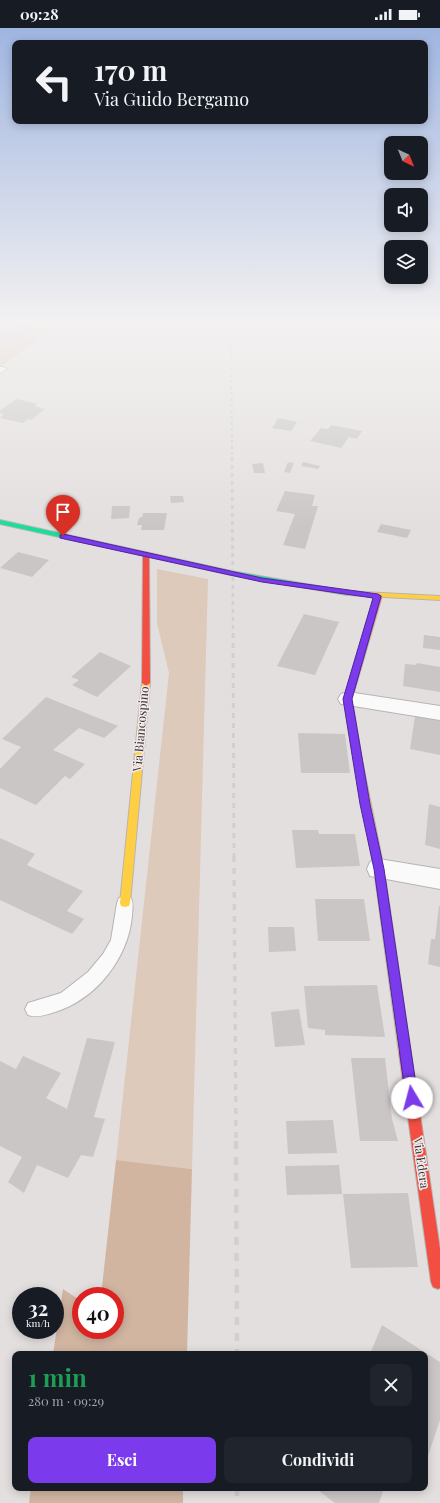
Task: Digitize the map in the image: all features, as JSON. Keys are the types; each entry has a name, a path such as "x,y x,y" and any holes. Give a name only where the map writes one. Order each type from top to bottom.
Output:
{"street":[{"path":"0,522 262,580 378,596 440,598"},
{"name":"Via Biancospino","path":"125,903 129,843 144,718 148,631 146,554"},
{"name":"Via Edera","path":"378,596 348,699 365,804 379,869 438,1282"},
{"path":"348,699 440,713"},
{"path":"379,869 440,879"}],"lane":[{"path":"34,1010 60,1002 83,988 99,973 114,951 120,939 125,903"}],"shaded area":[{"path":"157,569 208,579 192,1169 116,1160 169,673 157,623"},
{"path":"116,1160 192,1169 187,1351 53,1351 55,1339 64,1339 64,1290 72,1295 72,1339 124,1339 124,1287 102,1287"},
{"path":"31,1491 183,1491 183,1503 29,1503"}],"building":[{"path":"16,399 38,404 34,406 45,409 31,420 28,419 23,423 0,418 4,414 0,413 0,411"},
{"path":"278,418 297,422 291,431 272,428"},
{"path":"331,425 362,431 357,439 349,437 341,448 310,441 321,428 328,429"},
{"path":"288,462 294,463 290,473 284,472"},
{"path":"303,462 320,466 318,469 301,466"},
{"path":"263,463 265,473 254,473 252,464"},
{"path":"285,491 315,495 312,506 318,506 305,549 283,545 295,514 276,511"},
{"path":"170,496 183,496 184,502 171,503"},
{"path":"112,506 130,506 129,518 111,519"},
{"path":"143,513 167,513 164,530 141,530 142,525 137,525 139,518 142,517"},
{"path":"381,524 411,530 407,538 377,532"},
{"path":"18,552 49,560 32,577 0,568"},
{"path":"304,614 339,622 315,675 277,666"},
{"path":"424,635 440,637 440,650 423,648"},
{"path":"100,652 131,666 97,697 72,685 79,680 71,677"},
{"path":"417,663 440,667 440,692 403,686 405,664 416,665"},
{"path":"46,697 118,726 104,738 79,728 53,750 85,764 70,779 65,776 36,805 0,788 0,769 21,747 2,739"},
{"path":"415,716 440,721 440,755 410,749"},
{"path":"298,733 345,734 350,773 301,773"},
{"path":"429,804 440,807 440,849 425,845"},
{"path":"292,830 318,830 319,834 355,834 360,866 296,868"},
{"path":"0,838 35,854 27,865 83,891 67,911 84,919 72,934 0,900"},
{"path":"315,899 364,899 370,941 318,941"},
{"path":"439,906 440,967 428,964 431,939 435,939"},
{"path":"268,927 294,927 296,951 269,952"},
{"path":"377,985 385,1037 325,1035 325,1030 308,1028 304,986"},
{"path":"299,1009 305,1045 275,1047 271,1012"},
{"path":"87,1038 115,1042 94,1117 105,1119 93,1157 81,1155 68,1178 37,1165 24,1193 8,1182 22,1157 0,1146 0,1061 16,1069 23,1056 61,1073 46,1098 67,1109"},
{"path":"351,1058 385,1058 392,1119 398,1141 360,1141"},
{"path":"333,1120 337,1153 288,1154 286,1121"},
{"path":"339,1165 342,1194 287,1195 285,1166"},
{"path":"408,1193 418,1267 351,1268 343,1194"},
{"path":"382,1325 423,1351 371,1351"},
{"path":"428,1354 440,1362 440,1420 428,1456"},
{"path":"319,1491 383,1491 379,1503 335,1503"}],"railway":[{"path":"231,389 232,458"},
{"path":"232,457 233,634"},
{"path":"233,633 234,857"},
{"path":"234,856 236,1142"},
{"path":"236,1141 237,1351"},
{"path":"237,1491 237,1503"}],"traffic: fast":[{"path":"0,522 231,573 347,593"}],"traffic: slow":[{"path":"347,593 440,598"},
{"path":"125,903 146,683"},
{"path":"358,760 379,869 405,1053"}],"traffic: jam":[{"path":"146,554 146,683"},
{"path":"358,760 348,699 378,596"},
{"path":"405,1053 438,1282"}],"route":[{"path":"63,536 262,580 378,596 348,699 365,804 379,869 412,1098"}]}
